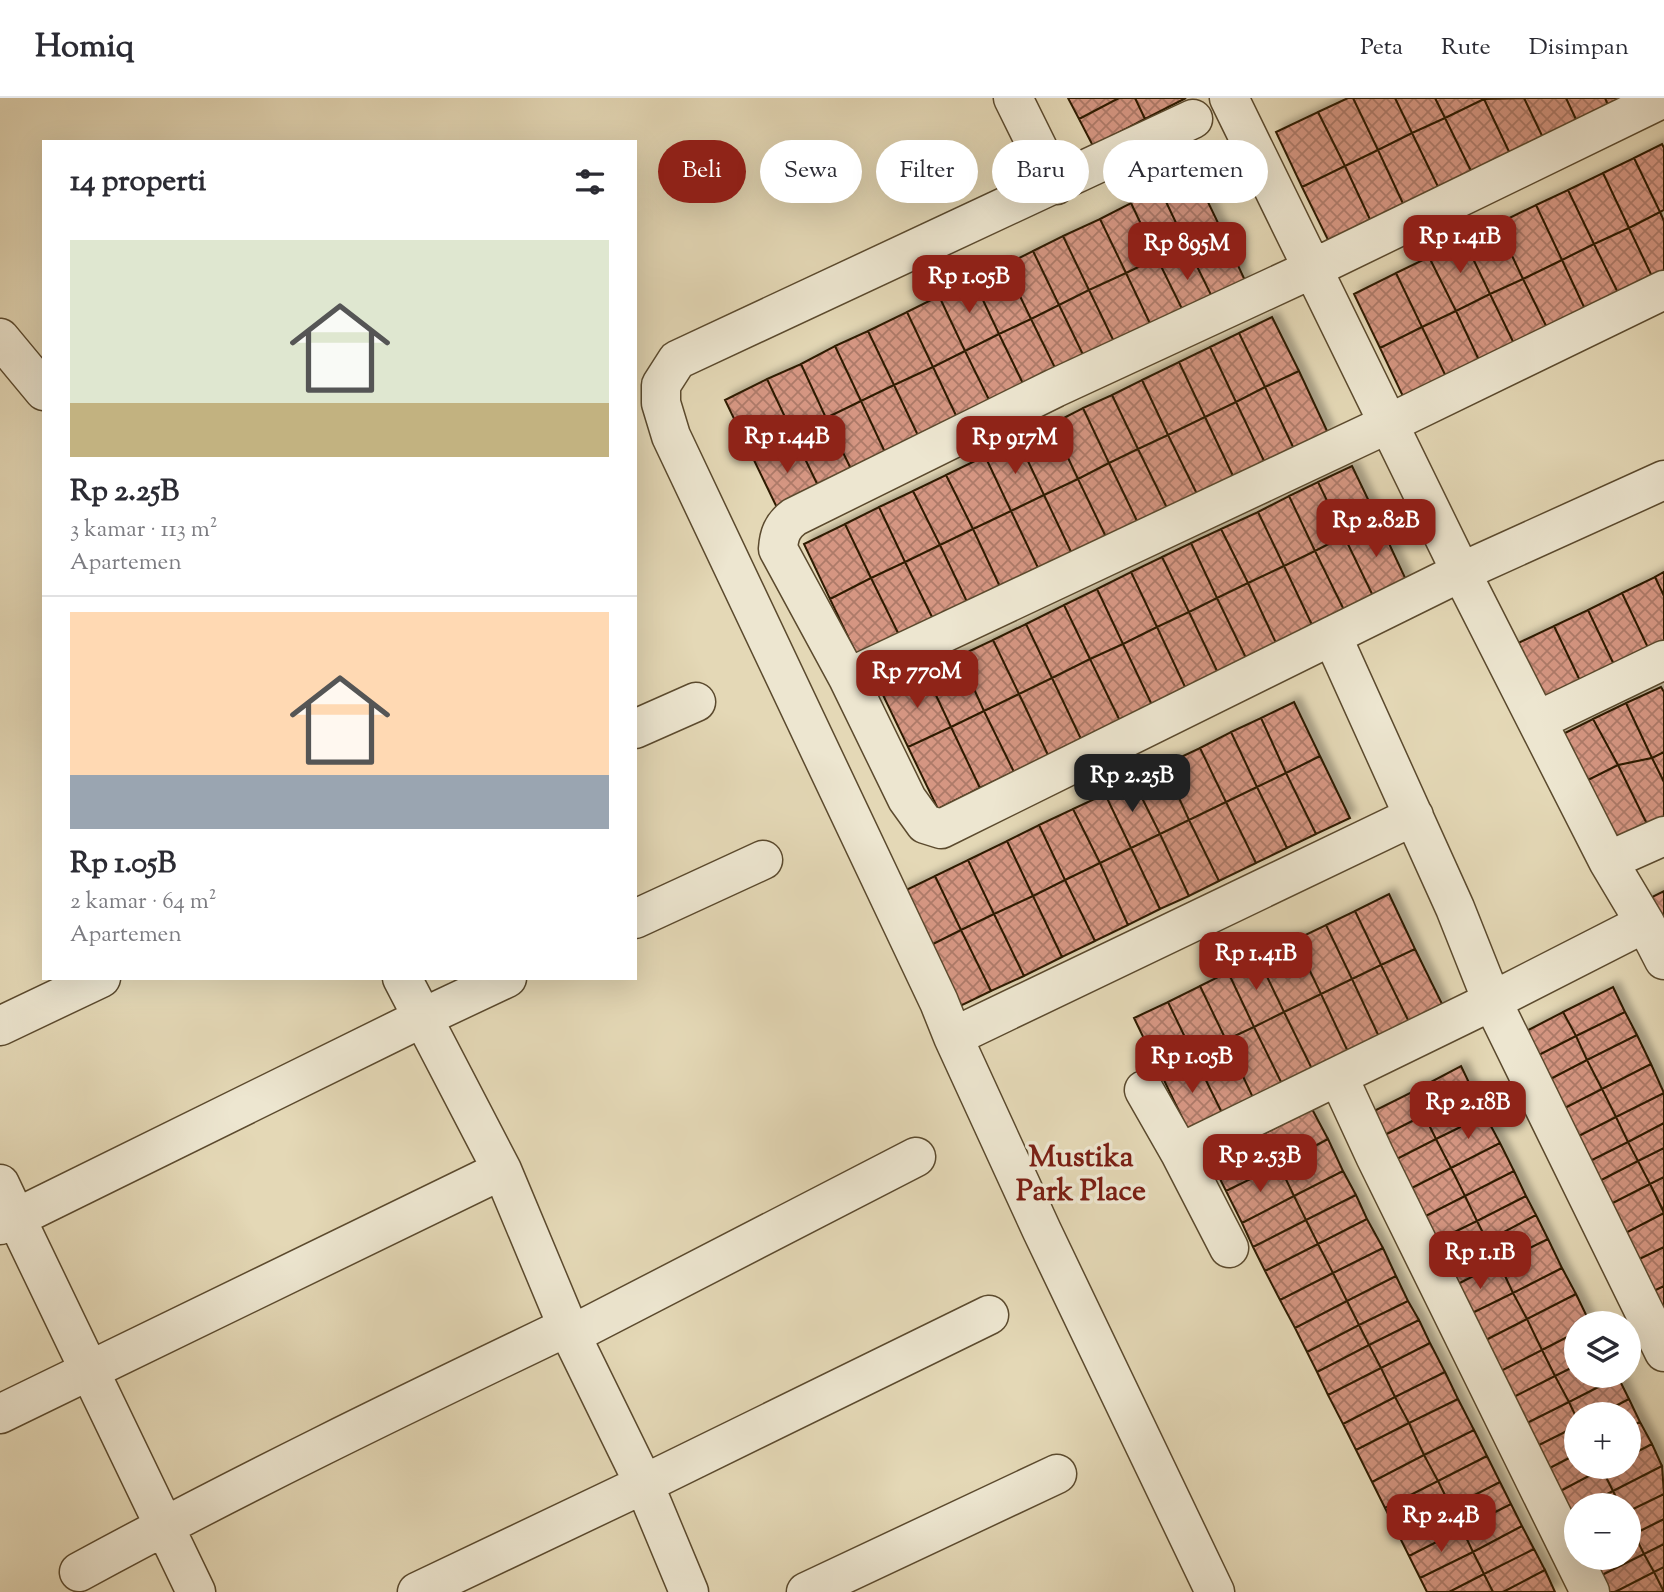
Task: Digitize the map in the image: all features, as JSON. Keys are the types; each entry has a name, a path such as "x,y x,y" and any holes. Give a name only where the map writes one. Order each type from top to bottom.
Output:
{"street":[{"path":"1013,98 1034,140"},
{"path":"1664,98 1312,269 1055,388 786,523 779,535 778,549 848,678 917,816 932,828 941,829 1461,572 1664,481"},
{"path":"1237,100 1312,269 1390,422 1461,572 1608,861 1664,960"},
{"path":"1089,169 1193,119"},
{"path":"1017,203 677,360 661,385 661,403 671,436 1215,1592"},
{"path":"848,678 1664,290"},
{"path":"0,338 42,389"},
{"path":"1332,636 1455,908 1492,1001 1664,1352"},
{"path":"1537,721 1664,660"},
{"path":"637,728 696,702"},
{"path":"953,1037 1414,816"},
{"path":"1608,861 1664,836"},
{"path":"637,918 763,860"},
{"path":"1180,1153 1645,923"},
{"path":"0,1026 97,980"},
{"path":"403,980 502,1170 568,1331 644,1484 689,1592"},
{"path":"8,1222 503,980"},
{"path":"1338,1076 1590,1592"},
{"path":"1144,1090 1229,1248"},
{"path":"79,1573 341,1435 568,1331 916,1157"},
{"path":"0,1414 502,1170"},
{"path":"0,1184 8,1222 89,1372 196,1592"},
{"path":"417,1592 989,1315"},
{"path":"806,1592 1057,1474"}],"building":[{"path":"1068,98 1119,98 1079,119"},
{"path":"1119,98 1135,98 1145,119 1093,146 1079,119"},
{"path":"1135,98 1186,98 1145,119"},
{"path":"1353,98 1378,150 1345,166 1318,112"},
{"path":"1353,98 1395,98 1412,133 1378,150"},
{"path":"1395,98 1435,98 1445,118 1412,133"},
{"path":"1435,98 1483,98 1484,99 1445,118"},
{"path":"1524,98 1566,98 1580,128 1546,144"},
{"path":"1524,98 1546,144 1513,160 1484,99"},
{"path":"1566,98 1605,98 1611,112 1580,128"},
{"path":"1605,98 1640,98 1611,112"},
{"path":"1484,99 1513,160 1475,179 1445,118"},
{"path":"1318,112 1345,166 1302,187 1276,132"},
{"path":"1445,118 1475,179 1442,195 1412,133"},
{"path":"1412,133 1442,195 1407,212 1378,150"},
{"path":"1662,144 1664,210 1660,212 1634,158"},
{"path":"1378,150 1407,212 1374,228 1345,166"},
{"path":"1634,158 1660,212 1629,228 1603,173"},
{"path":"1345,166 1374,228 1332,248 1302,187"},
{"path":"1603,173 1629,228 1594,244 1568,190"},
{"path":"1568,190 1594,244 1562,260 1536,205"},
{"path":"1131,203 1167,203 1186,244 1157,258"},
{"path":"1131,203 1157,258 1126,273 1100,219"},
{"path":"1167,203 1208,203 1220,227 1186,244"},
{"path":"1536,205 1562,260 1523,279 1497,224"},
{"path":"1660,212 1664,221 1664,286 1658,289 1629,228"},
{"path":"1100,219 1126,273 1089,290 1063,236"},
{"path":"1497,224 1523,279 1490,294 1464,240"},
{"path":"1220,227 1249,289 1216,305 1186,244"},
{"path":"1629,228 1658,289 1624,305 1594,244"},
{"path":"1063,236 1089,290 1059,305 1033,251"},
{"path":"1464,240 1490,294 1456,311 1429,257"},
{"path":"1186,244 1216,305 1187,319 1157,258"},
{"path":"1594,244 1624,305 1591,322 1562,260"},
{"path":"1033,251 1059,305 1031,319 1005,265"},
{"path":"1429,257 1456,311 1422,327 1396,273"},
{"path":"1157,258 1187,319 1155,334 1126,273"},
{"path":"1562,260 1591,322 1553,340 1523,279"},
{"path":"1005,265 1031,319 999,334 973,279"},
{"path":"1126,273 1155,334 1119,352 1089,290"},
{"path":"1396,273 1422,327 1380,348 1354,294"},
{"path":"973,279 999,334 965,351 939,296"},
{"path":"1523,279 1553,340 1520,356 1490,294"},
{"path":"1089,290 1119,352 1089,367 1059,305"},
{"path":"1490,294 1520,356 1485,373 1456,311"},
{"path":"939,296 965,351 933,367 907,312"},
{"path":"1059,305 1089,367 1061,380 1031,319"},
{"path":"1456,311 1485,373 1452,389 1422,327"},
{"path":"907,312 933,367 894,385 868,331"},
{"path":"1272,317 1299,371 1265,387 1239,333"},
{"path":"1031,319 1061,380 1029,396 999,334"},
{"path":"1422,327 1452,389 1409,409 1380,348"},
{"path":"868,331 894,385 861,401 835,346"},
{"path":"1239,333 1265,387 1236,402 1210,347"},
{"path":"999,334 1029,396 995,412 965,351"},
{"path":"835,346 861,401 826,418 801,364"},
{"path":"1210,347 1236,402 1205,417 1179,362"},
{"path":"965,351 995,412 962,428 933,367"},
{"path":"1179,362 1205,417 1168,435 1142,380"},
{"path":"801,364 826,418 793,434 767,379"},
{"path":"933,367 962,428 923,446 894,385"},
{"path":"1299,371 1328,433 1294,449 1265,387"},
{"path":"767,379 793,434 751,454 725,400"},
{"path":"1142,380 1168,435 1138,449 1112,395"},
{"path":"894,385 923,446 890,463 861,401"},
{"path":"1265,387 1294,449 1265,463 1236,402"},
{"path":"1112,395 1138,449 1109,463 1083,408"},
{"path":"861,401 890,463 856,479 826,418"},
{"path":"1236,402 1265,463 1234,478 1205,417"},
{"path":"1083,408 1109,463 1078,479 1052,424"},
{"path":"1205,417 1234,478 1198,496 1168,435"},
{"path":"826,418 856,479 823,496 793,434"},
{"path":"1052,424 1078,479 1044,495 1018,440"},
{"path":"793,434 823,496 781,516 751,454"},
{"path":"1168,435 1198,496 1168,510 1138,449"},
{"path":"1018,440 1044,495 1011,511 985,456"},
{"path":"1138,449 1168,510 1139,525 1109,463"},
{"path":"985,456 1011,511 973,529 946,475"},
{"path":"1109,463 1139,525 1107,539 1078,479"},
{"path":"1352,466 1378,520 1344,536 1318,482"},
{"path":"946,475 973,529 940,545 913,491"},
{"path":"1078,479 1107,539 1073,556 1044,495"},
{"path":"1318,482 1344,536 1315,551 1289,496"},
{"path":"913,491 940,545 905,562 879,507"},
{"path":"1044,495 1073,556 1040,572 1011,511"},
{"path":"1289,496 1315,551 1284,566 1258,512"},
{"path":"879,507 905,562 871,578 845,524"},
{"path":"1011,511 1040,572 1002,591 973,529"},
{"path":"1258,512 1284,566 1248,583 1221,529"},
{"path":"1378,520 1407,582 1374,598 1344,536"},
{"path":"845,524 871,578 830,599 804,544"},
{"path":"973,529 1002,591 969,606 940,545"},
{"path":"1221,529 1248,583 1217,598 1191,543"},
{"path":"1344,536 1374,598 1345,612 1315,551"},
{"path":"1191,543 1217,598 1189,612 1162,557"},
{"path":"940,545 969,606 935,623 905,562"},
{"path":"1315,551 1345,612 1313,627 1284,566"},
{"path":"1162,557 1189,612 1157,627 1131,572"},
{"path":"905,562 935,623 901,639 871,578"},
{"path":"1284,566 1313,627 1277,645 1248,583"},
{"path":"1131,572 1157,627 1123,644 1097,589"},
{"path":"1664,572 1664,596 1655,577"},
{"path":"1655,577 1664,596 1664,648 1651,654 1622,593"},
{"path":"871,578 901,639 859,660 830,599"},
{"path":"1248,583 1277,645 1247,660 1217,598"},
{"path":"1097,589 1123,644 1090,659 1064,605"},
{"path":"1622,593 1651,654 1617,671 1588,610"},
{"path":"1217,598 1247,660 1218,673 1189,612"},
{"path":"1064,605 1090,659 1052,678 1026,624"},
{"path":"1588,610 1617,671 1583,687 1554,626"},
{"path":"1189,612 1218,673 1186,689 1157,627"},
{"path":"1026,624 1052,678 1019,694 993,640"},
{"path":"1554,626 1583,687 1541,707 1512,646"},
{"path":"1157,627 1186,689 1152,705 1123,644"},
{"path":"993,640 1019,694 984,711 959,656"},
{"path":"1123,644 1152,705 1120,721 1090,659"},
{"path":"959,656 984,711 951,727 925,672"},
{"path":"1090,659 1120,721 1081,739 1052,678"},
{"path":"925,672 951,727 908,747 882,693"},
{"path":"1052,678 1081,739 1048,755 1019,694"},
{"path":"1661,687 1664,692 1664,752 1652,758 1626,703"},
{"path":"1019,694 1048,755 1014,772 984,711"},
{"path":"1294,702 1320,756 1286,773 1261,718"},
{"path":"1626,703 1652,758 1618,765 1593,719"},
{"path":"984,711 1014,772 980,788 951,727"},
{"path":"1261,718 1286,773 1257,787 1231,732"},
{"path":"1593,719 1618,765 1576,786 1551,740"},
{"path":"951,727 980,788 938,809 908,747"},
{"path":"1231,732 1257,787 1226,802 1200,748"},
{"path":"1200,748 1226,802 1189,820 1164,765"},
{"path":"1664,752 1664,782 1652,758"},
{"path":"1320,756 1350,818 1316,834 1286,773"},
{"path":"1652,758 1664,782 1664,823 1648,826 1618,765"},
{"path":"1164,765 1189,820 1160,834 1133,780"},
{"path":"1618,765 1648,826 1606,847 1576,786"},
{"path":"1286,773 1316,834 1287,848 1257,787"},
{"path":"1133,780 1160,834 1131,848 1105,794"},
{"path":"1257,787 1287,848 1256,863 1226,802"},
{"path":"1105,794 1131,848 1100,863 1073,809"},
{"path":"1226,802 1256,863 1219,881 1189,820"},
{"path":"1073,809 1100,863 1065,880 1039,825"},
{"path":"1189,820 1219,881 1189,896 1160,834"},
{"path":"1039,825 1065,880 1033,896 1007,841"},
{"path":"1160,834 1189,896 1160,909 1131,848"},
{"path":"1007,841 1033,896 994,914 968,860"},
{"path":"1131,848 1160,909 1128,925 1100,863"},
{"path":"968,860 994,914 961,930 935,876"},
{"path":"1100,863 1128,925 1095,941 1065,880"},
{"path":"935,876 961,930 927,947 900,893"},
{"path":"1065,880 1095,941 1062,957 1033,896"},
{"path":"1664,891 1664,929 1640,903"},
{"path":"1389,894 1415,949 1381,965 1355,911"},
{"path":"1033,896 1062,957 1024,976 994,914"},
{"path":"1355,911 1381,965 1352,979 1326,925"},
{"path":"994,914 1024,976 991,991 961,930"},
{"path":"1326,925 1352,979 1321,994 1295,940"},
{"path":"961,930 991,991 956,1008 927,947"},
{"path":"1295,940 1321,994 1284,1012 1258,958"},
{"path":"1415,949 1445,1010 1411,1026 1381,965"},
{"path":"1258,958 1284,1012 1254,1027 1228,972"},
{"path":"1381,965 1411,1026 1381,1041 1352,979"},
{"path":"1228,972 1254,1027 1226,1040 1200,986"},
{"path":"1352,979 1381,1041 1350,1056 1321,994"},
{"path":"1200,986 1226,1040 1194,1056 1168,1002"},
{"path":"1613,987 1625,1012 1576,1036 1563,1012"},
{"path":"1321,994 1350,1056 1314,1073 1284,1012"},
{"path":"1168,1002 1194,1056 1160,1072 1134,1018"},
{"path":"1284,1012 1314,1073 1284,1088 1254,1027"},
{"path":"1563,1012 1576,1036 1523,1063 1511,1039"},
{"path":"1625,1012 1637,1035 1587,1060 1576,1036"},
{"path":"1254,1027 1284,1088 1255,1102 1226,1040"},
{"path":"1637,1035 1651,1064 1602,1089 1587,1060"},
{"path":"1576,1036 1587,1060 1535,1087 1523,1063"},
{"path":"1226,1040 1255,1102 1224,1117 1194,1056"},
{"path":"1194,1056 1224,1117 1190,1134 1160,1072"},
{"path":"1587,1060 1602,1089 1549,1116 1535,1087"},
{"path":"1651,1064 1664,1093 1616,1117 1602,1089"},
{"path":"1461,1066 1473,1091 1424,1115 1412,1092"},
{"path":"1602,1089 1616,1117 1563,1144 1549,1116"},
{"path":"1473,1091 1485,1115 1436,1139 1424,1115"},
{"path":"1412,1092 1424,1115 1371,1142 1360,1118"},
{"path":"1664,1093 1664,1123 1628,1142 1616,1117"},
{"path":"1312,1109 1328,1139 1279,1165 1263,1134"},
{"path":"1424,1115 1436,1139 1383,1166 1371,1142"},
{"path":"1485,1115 1500,1143 1451,1168 1436,1139"},
{"path":"1616,1117 1628,1142 1576,1168 1563,1144"},
{"path":"1664,1123 1664,1148 1638,1161 1628,1142"},
{"path":"1263,1134 1279,1165 1226,1191 1211,1161"},
{"path":"1328,1139 1343,1171 1294,1196 1279,1165"},
{"path":"1436,1139 1451,1168 1398,1195 1383,1166"},
{"path":"1628,1142 1638,1161 1586,1188 1576,1168"},
{"path":"1500,1143 1514,1171 1465,1196 1451,1168"},
{"path":"1664,1148 1664,1177 1650,1184 1638,1161"},
{"path":"1638,1161 1650,1184 1597,1211 1586,1188"},
{"path":"1279,1165 1294,1196 1242,1223 1226,1191"},
{"path":"1451,1168 1465,1196 1412,1223 1398,1195"},
{"path":"1343,1171 1356,1195 1306,1220 1294,1196"},
{"path":"1514,1171 1526,1196 1477,1221 1465,1196"},
{"path":"1664,1177 1664,1212 1650,1184"},
{"path":"1650,1184 1664,1213 1612,1240 1597,1211"},
{"path":"1356,1195 1367,1219 1318,1244 1306,1220"},
{"path":"1294,1196 1306,1220 1253,1247 1242,1223"},
{"path":"1465,1196 1477,1221 1424,1247 1412,1223"},
{"path":"1526,1196 1536,1215 1487,1241 1477,1221"},
{"path":"1664,1213 1664,1247 1625,1266 1612,1240"},
{"path":"1536,1215 1548,1239 1499,1263 1487,1241"},
{"path":"1367,1219 1383,1248 1333,1273 1318,1244"},
{"path":"1306,1220 1318,1244 1265,1271 1253,1247"},
{"path":"1477,1221 1487,1241 1434,1267 1424,1247"},
{"path":"1548,1239 1562,1268 1513,1293 1499,1263"},
{"path":"1487,1241 1499,1263 1446,1290 1434,1267"},
{"path":"1318,1244 1333,1273 1280,1300 1265,1271"},
{"path":"1664,1247 1664,1286 1641,1297 1625,1266"},
{"path":"1383,1248 1396,1276 1347,1301 1333,1273"},
{"path":"1499,1263 1513,1293 1460,1319 1446,1290"},
{"path":"1562,1268 1576,1294 1527,1319 1513,1293"},
{"path":"1333,1273 1347,1301 1295,1328 1280,1300"},
{"path":"1396,1276 1408,1301 1359,1325 1347,1301"},
{"path":"1664,1286 1664,1319 1641,1297"},
{"path":"1513,1293 1527,1319 1474,1346 1460,1319"},
{"path":"1576,1294 1584,1311 1564,1311 1564,1339 1542,1350 1527,1319"},
{"path":"1347,1301 1359,1325 1307,1352 1295,1328"},
{"path":"1408,1301 1419,1320 1369,1345 1359,1325"},
{"path":"1527,1319 1542,1350 1489,1377 1474,1346"},
{"path":"1419,1320 1430,1343 1381,1368 1369,1345"},
{"path":"1359,1325 1369,1345 1317,1372 1307,1352"},
{"path":"1564,1339 1564,1372 1555,1376 1542,1350"},
{"path":"1430,1343 1445,1372 1395,1397 1381,1368"},
{"path":"1369,1345 1381,1368 1328,1395 1317,1372"},
{"path":"1542,1350 1555,1376 1502,1403 1489,1377"},
{"path":"1381,1368 1395,1397 1343,1424 1328,1395"},
{"path":"1445,1372 1458,1399 1409,1423 1395,1397"},
{"path":"1564,1372 1564,1388 1596,1388 1569,1402 1555,1376"},
{"path":"1555,1376 1569,1402 1564,1402 1564,1404 1515,1429 1502,1403"},
{"path":"1596,1388 1624,1388 1629,1399 1623,1402 1569,1402"},
{"path":"1395,1397 1409,1423 1356,1450 1343,1424"},
{"path":"1458,1399 1474,1430 1424,1455 1409,1423"},
{"path":"1564,1404 1564,1432 1527,1451 1515,1429"},
{"path":"1409,1423 1424,1455 1372,1482 1356,1450"},
{"path":"1641,1424 1652,1444 1641,1450"},
{"path":"1474,1430 1487,1456 1438,1481 1424,1455"},
{"path":"1564,1432 1564,1461 1538,1474 1527,1451"},
{"path":"1652,1444 1662,1466 1641,1477 1641,1450"},
{"path":"1424,1455 1438,1481 1385,1508 1372,1482"},
{"path":"1487,1456 1500,1482 1451,1507 1438,1481"},
{"path":"1564,1461 1564,1479 1583,1479 1549,1497 1538,1474"},
{"path":"1662,1466 1664,1494 1641,1505 1641,1493 1614,1493 1613,1491"},
{"path":"1583,1479 1607,1479 1613,1491 1564,1493 1564,1516 1560,1518 1549,1497"},
{"path":"1607,1479 1637,1479 1613,1491"},
{"path":"1438,1481 1451,1507 1398,1534 1385,1508"},
{"path":"1500,1482 1511,1504 1462,1529 1451,1507"},
{"path":"1664,1494 1664,1519 1641,1530 1641,1505"},
{"path":"1511,1504 1522,1526 1473,1552 1462,1529"},
{"path":"1451,1507 1462,1529 1409,1556 1398,1534"},
{"path":"1664,1519 1664,1544 1644,1554 1641,1548 1641,1530"},
{"path":"1522,1526 1534,1549 1484,1574 1473,1552"},
{"path":"1462,1529 1473,1552 1420,1578 1409,1556"},
{"path":"1664,1544 1664,1567 1654,1572 1644,1554"},
{"path":"1534,1549 1545,1570 1503,1592 1493,1592 1484,1574"},
{"path":"1473,1552 1484,1574 1449,1592 1427,1592 1420,1578"},
{"path":"1644,1554 1654,1572 1615,1592 1597,1592 1592,1580 1612,1570 1641,1570 1641,1556"},
{"path":"1664,1567 1664,1592 1654,1572"},
{"path":"1545,1570 1555,1592 1503,1592"},
{"path":"1590,1570 1612,1570 1592,1580"},
{"path":"1654,1572 1664,1592 1615,1592"},
{"path":"1484,1574 1493,1592 1449,1592"}],"district":[{"name":"Mustika Park Place","path":"1081,1173"}]}
